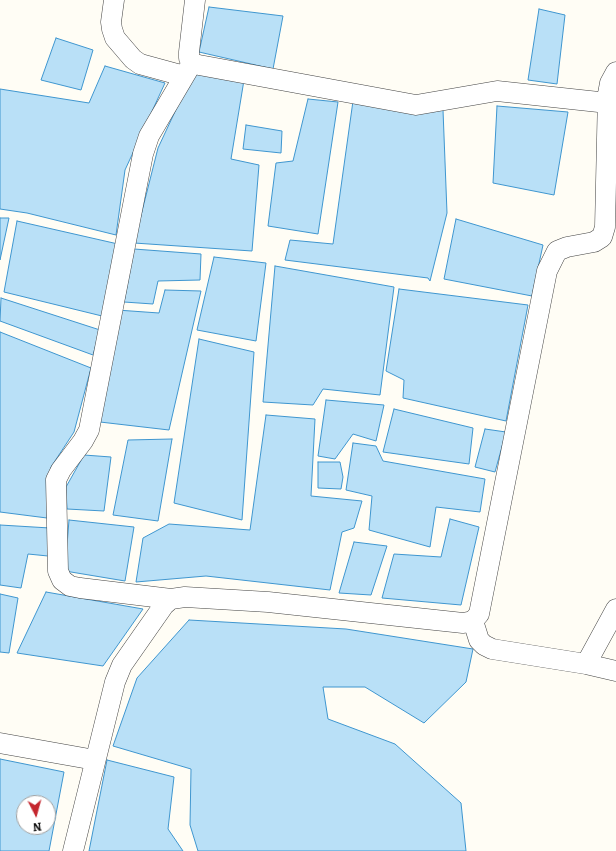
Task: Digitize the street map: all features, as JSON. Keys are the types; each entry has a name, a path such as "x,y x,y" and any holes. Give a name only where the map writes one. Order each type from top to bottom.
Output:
{"street":[{"path":"114,0 111,22 115,38 133,59 140,64 188,69 416,105 497,91 608,102"},
{"path":"195,0 188,69 149,136 143,154 89,430 83,441 61,470 56,480 58,572 62,580 70,586 171,599 185,597 268,602 463,623 473,621 479,614 547,271 557,251 567,247 594,242 602,237 605,227 608,102 610,83 616,72"},
{"path":"73,851 115,682 122,665 164,605 171,599"},
{"path":"586,664 616,609"},
{"path":"473,621 480,640 484,645 492,649 586,664 616,672"},
{"path":"0,743 95,760"}],"water":[{"path":"209,7 283,16 273,69 199,52"},
{"path":"539,9 565,15 557,84 528,80"},
{"path":"56,38 93,50 81,90 41,80"},
{"path":"105,66 165,83 125,170 116,235 27,213 0,209 0,89 89,103"},
{"path":"194,71 244,80 231,159 259,165 252,251 134,243 158,148"},
{"path":"308,99 338,102 318,234 268,226 276,163 293,161"},
{"path":"353,101 443,110 447,213 430,281 428,278 285,260 290,240 333,244"},
{"path":"497,106 568,112 554,195 493,183"},
{"path":"246,125 282,131 281,153 243,149"},
{"path":"0,218 9,218 0,260"},
{"path":"456,219 543,245 532,296 444,279"},
{"path":"17,221 118,244 102,316 4,292"},
{"path":"134,249 201,254 200,280 158,281 153,304 124,302"},
{"path":"214,257 266,263 256,341 197,330"},
{"path":"275,266 394,287 380,395 323,389 313,405 263,402"},
{"path":"399,289 528,305 506,421 403,398 404,380 386,371"},
{"path":"165,290 201,291 169,430 100,422 117,310 159,313"},
{"path":"1,298 100,330 93,355 0,321"},
{"path":"0,332 91,368 74,432 51,467 47,518 0,512"},
{"path":"199,339 254,352 242,520 174,503"},
{"path":"326,400 384,405 376,441 353,434 335,459 318,456"},
{"path":"394,409 473,428 469,464 383,452"},
{"path":"266,415 315,419 311,496 362,501 354,528 342,532 330,590 206,576 136,582 143,538 169,524 250,530"},
{"path":"485,429 506,432 495,472 475,467"},
{"path":"172,439 158,521 113,515 128,440"},
{"path":"353,443 376,446 383,461 485,479 480,512 436,507 430,547 369,530 372,496 346,490"},
{"path":"84,455 111,457 104,511 67,509 66,487"},
{"path":"318,462 340,462 343,477 341,489 318,488"},
{"path":"450,519 479,527 461,605 382,598 394,554 441,557"},
{"path":"69,520 134,527 125,581 65,571"},
{"path":"0,525 50,528 48,556 28,554 21,588 0,585"},
{"path":"354,542 387,546 371,595 339,593"},
{"path":"46,592 143,609 103,666 17,653"},
{"path":"0,594 18,598 9,653 0,652"},
{"path":"189,620 346,629 473,649 466,682 424,723 365,687 323,687 328,719 395,744 461,803 466,851 198,851 190,825 191,769 113,746 137,678"},
{"path":"0,759 64,772 56,814 56,795 16,795 16,835 52,835 49,851 0,851"},
{"path":"107,760 174,777 168,829 183,851 89,851"}]}
